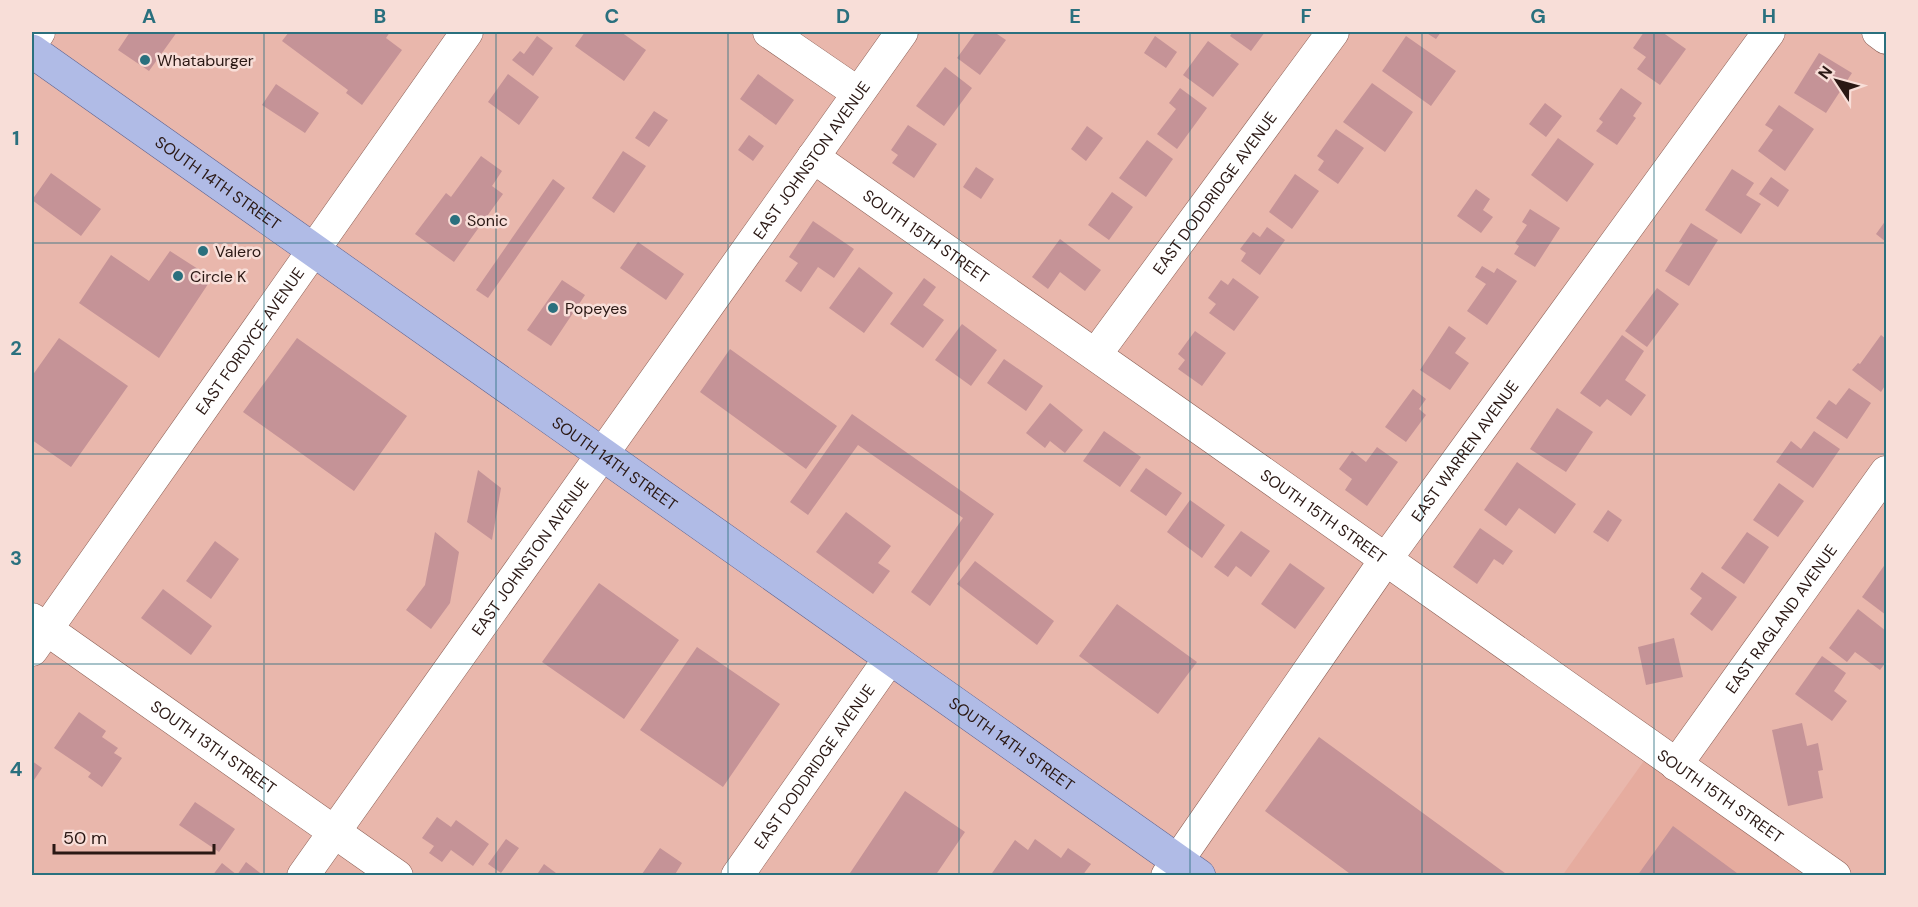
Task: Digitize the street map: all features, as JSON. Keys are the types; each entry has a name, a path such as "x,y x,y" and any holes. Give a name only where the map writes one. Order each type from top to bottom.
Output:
{"main road":[{"name":"SOUTH 14TH STREET","path":"32,51 890,658 1181,870"}],"street":[{"path":"32,42 39,32"},
{"name":"EAST FORDYCE AVENUE","path":"36,633 314,249 467,32"},
{"path":"770,32 858,93"},
{"name":"EAST JOHNSTON AVENUE","path":"303,876 902,32"},
{"name":"EAST DODDRIDGE AVENUE","path":"1096,354 1333,32"},
{"name":"EAST WARREN AVENUE","path":"1181,870 1386,560 1769,32"},
{"path":"1878,32 1887,38"},
{"name":"SOUTH 15TH STREET","path":"813,157 1835,876"},
{"name":"EAST RAGLAND AVENUE","path":"1676,765 1887,472"},
{"name":"SOUTH 13TH STREET","path":"36,633 335,832 397,876"},
{"name":"EAST DODDRIDGE AVENUE","path":"737,876 890,658"}],"shaded area":[{"path":"1646,758 1810,876 1562,876"}],"building":[{"name":"Whataburger","path":"130,32 177,32 149,71 118,50"},
{"path":"289,32 390,32 386,38 402,50 362,105 346,93 348,90 282,41"},
{"path":"585,32 621,32 646,50 624,81 575,46"},
{"path":"976,32 994,32 1006,40 980,75 957,58"},
{"path":"1233,32 1265,32 1251,51 1230,36"},
{"path":"1425,32 1441,32 1436,39"},
{"path":"1644,32 1662,32 1686,49 1660,85 1637,69 1646,57 1633,48"},
{"path":"537,36 553,48 533,76 512,60 520,51 524,54"},
{"path":"1155,36 1177,52 1166,68 1144,53"},
{"path":"1406,36 1456,71 1431,106 1382,71"},
{"path":"1208,41 1239,64 1213,97 1183,75"},
{"path":"1819,53 1852,73 1826,113 1794,93"},
{"path":"945,67 972,88 944,126 916,106"},
{"path":"508,74 539,97 519,125 488,102"},
{"path":"758,74 794,100 776,125 740,99"},
{"path":"1372,83 1413,112 1385,152 1343,122"},
{"path":"276,84 319,113 305,133 262,105"},
{"path":"1180,88 1207,108 1177,149 1157,134 1176,109 1169,103"},
{"path":"1621,88 1642,103 1633,116 1636,118 1617,145 1596,131 1603,122 1599,119"},
{"path":"1545,103 1562,116 1546,137 1529,124"},
{"path":"1779,105 1814,129 1785,171 1758,151 1773,130 1765,125"},
{"path":"654,111 668,120 649,147 635,138"},
{"path":"908,125 937,144 914,178 892,163 898,155 891,150"},
{"path":"1087,126 1103,138 1086,161 1071,149"},
{"path":"1336,129 1364,148 1338,184 1318,170 1324,161 1317,156"},
{"path":"749,135 764,146 753,161 738,150"},
{"path":"1558,138 1594,164 1567,202 1531,175"},
{"path":"1147,140 1173,159 1146,197 1119,178"},
{"path":"623,151 646,166 614,213 592,198"},
{"path":"481,156 502,171 492,186 503,194 454,262 415,234 446,193 451,197"},
{"path":"976,167 994,179 981,199 963,187"},
{"path":"1732,169 1754,183 1746,195 1761,204 1741,234 1705,210"},
{"path":"51,173 101,209 81,236 32,200"},
{"path":"1295,174 1319,191 1292,229 1269,212"},
{"path":"1771,177 1789,190 1778,207 1759,194"},
{"path":"553,179 565,188 488,298 476,290"},
{"path":"1476,189 1490,199 1483,210 1493,217 1481,233 1457,216"},
{"path":"1112,192 1133,207 1109,240 1088,225"},
{"path":"1530,209 1560,228 1535,267 1514,254 1519,246 1515,243 1527,225 1522,222"},
{"path":"1886,220 1886,242 1876,234"},
{"path":"813,221 854,249 834,278 818,267 801,292 785,281 798,263 789,257"},
{"path":"1691,223 1718,240 1689,286 1665,271 1683,243 1679,242"},
{"path":"1267,227 1285,240 1260,275 1241,261 1246,253 1240,249 1253,232 1260,237"},
{"path":"1060,239 1101,270 1085,291 1060,272 1048,289 1032,277"},
{"path":"638,242 684,274 666,300 620,268"},
{"path":"170,251 212,278 159,358 79,303 111,255 149,281"},
{"path":"1482,266 1494,273 1497,268 1517,281 1487,325 1467,311 1486,284 1475,277"},
{"path":"859,267 893,293 864,333 829,308"},
{"path":"924,278 936,287 923,305 944,320 923,348 890,324"},
{"path":"1233,278 1259,297 1234,331 1209,313 1216,304 1208,298 1221,280 1228,285"},
{"path":"562,280 585,295 551,346 527,330"},
{"path":"1657,288 1679,304 1647,347 1625,331"},
{"path":"962,324 997,350 971,386 935,360"},
{"path":"1449,326 1466,338 1455,353 1469,363 1450,390 1420,370"},
{"path":"1195,331 1226,353 1202,386 1178,369 1185,360 1178,354"},
{"path":"1622,335 1644,351 1625,380 1646,395 1631,416 1607,399 1600,407 1580,393"},
{"path":"1881,335 1886,339 1886,384 1881,392 1852,370 1858,363 1860,364"},
{"path":"59,338 128,386 71,467 32,440 32,376"},
{"path":"297,338 407,416 354,491 243,412"},
{"path":"730,349 837,426 806,469 700,392"},
{"path":"1004,359 1043,386 1026,411 987,383"},
{"path":"1849,388 1871,403 1847,439 1816,418 1829,400 1836,405"},
{"path":"1413,389 1426,399 1419,409 1426,415 1406,442 1385,427"},
{"path":"1050,403 1083,430 1065,453 1050,441 1045,448 1026,433"},
{"path":"1557,408 1593,432 1566,472 1530,449"},
{"path":"852,414 994,514 930,606 911,592 963,518 858,445 808,515 790,502"},
{"path":"1104,431 1141,457 1120,487 1083,461"},
{"path":"1814,431 1840,449 1813,488 1776,462 1791,441 1801,449"},
{"path":"1377,447 1398,462 1367,506 1345,490 1352,479 1339,469 1352,451 1366,462"},
{"path":"1517,462 1576,504 1555,534 1519,508 1506,526 1484,510"},
{"path":"1146,468 1182,493 1166,516 1130,491"},
{"path":"478,470 501,488 492,540 467,522"},
{"path":"1779,483 1804,501 1778,537 1753,520"},
{"path":"1190,500 1225,525 1202,558 1167,532"},
{"path":"1608,510 1622,520 1608,542 1593,532"},
{"path":"846,512 891,546 878,563 890,571 873,594 816,552"},
{"path":"1480,528 1513,551 1503,565 1494,559 1477,584 1453,567"},
{"path":"1241,531 1270,551 1251,577 1236,566 1228,577 1214,567"},
{"path":"435,532 459,552 450,603 431,629 406,610 425,585"},
{"path":"1747,532 1769,547 1744,584 1721,568"},
{"path":"215,541 239,559 211,599 186,581"},
{"path":"975,561 1054,621 1037,645 957,584"},
{"path":"1290,563 1325,588 1295,629 1261,604"},
{"path":"1886,563 1886,615 1862,597"},
{"path":"1702,572 1737,597 1712,631 1690,614 1702,598 1690,589"},
{"path":"599,583 679,640 624,719 542,662"},
{"path":"163,589 212,626 191,655 141,618"},
{"path":"1117,604 1197,662 1158,714 1079,656"},
{"path":"1858,609 1886,631 1886,662 1880,670 1855,652 1847,662 1829,648"},
{"path":"1674,638 1683,677 1646,685 1638,647"},
{"path":"697,647 780,704 723,787 640,730"},
{"path":"1822,656 1846,673 1834,691 1847,701 1832,721 1795,694"},
{"path":"79,712 106,731 102,737 118,748 114,753 122,758 102,787 88,777 91,773 54,748"},
{"path":"1802,723 1807,746 1818,743 1823,770 1818,771 1823,798 1788,806 1772,730"},
{"path":"1319,737 1509,876 1353,876 1265,811"},
{"path":"32,761 42,768 32,783"},
{"path":"905,791 965,832 935,876 848,876"},
{"path":"195,802 235,829 219,852 179,825"},
{"path":"437,817 451,827 456,820 489,844 473,866 451,850 442,862 429,853 434,846 422,838"},
{"path":"1673,826 1741,876 1637,876"},
{"path":"506,839 519,848 501,873 488,864"},
{"path":"1035,839 1061,858 1068,848 1091,864 1082,876 990,876 1015,840 1028,850"},
{"path":"660,848 682,863 674,876 645,876 642,874"},
{"path":"246,862 264,876 212,876 222,863 237,875"},
{"path":"544,864 560,876 536,876"}],"place":[{"name":"Whataburger","path":"145,60"},
{"name":"Sonic","path":"455,220"},
{"name":"Valero","path":"203,251"},
{"name":"Circle K","path":"178,276"},
{"name":"Popeyes","path":"553,308"}]}
